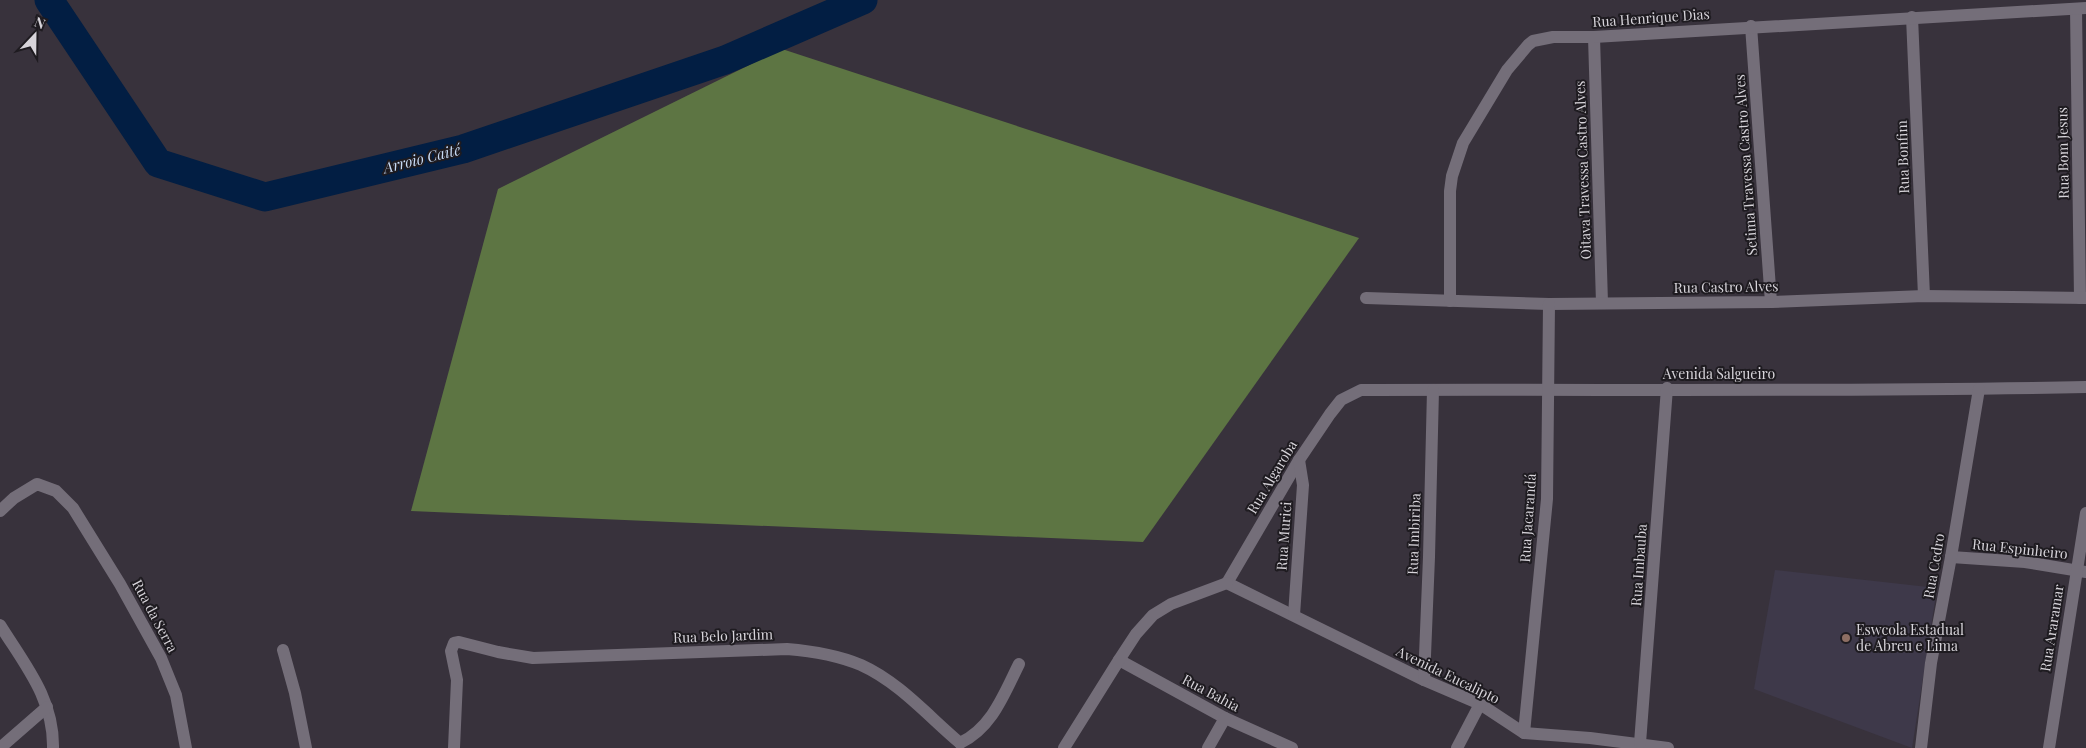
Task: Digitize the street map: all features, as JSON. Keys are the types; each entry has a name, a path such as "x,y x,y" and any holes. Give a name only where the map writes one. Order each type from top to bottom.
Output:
{"street":[{"name":"Rua Henrique Dias","path":"1450,301 1450,192 1452,176 1463,143 1507,70 1533,41 1553,37 1594,37 1751,26 2081,8"},
{"name":"Rua Bom Jesus","path":"2081,8 2083,298"},
{"name":"Rua Bonfim","path":"1912,17 1924,296"},
{"name":"Setima Travessa Castro Alves","path":"1751,26 1771,302"},
{"name":"Oitava Travessa Castro Alves","path":"1594,37 1602,303"},
{"name":"Rua Castro Alves","path":"1366,298 1549,304 1771,302 1924,296 2083,298"},
{"name":"Rua Jacarandá","path":"1524,733 1547,499 1549,304"},
{"name":"Avenida Salgueiro","path":"1352,394 1360,390 1547,391 1667,388 1979,389 2086,387"},
{"name":"Rua Imbauba","path":"1640,743 1667,388"},
{"name":"Rua Cedro","path":"1921,748 1930,663 1951,557 1979,389"},
{"name":"Rua Imbiriba","path":"1424,680 1433,390"},
{"name":"Rua Algaroba","path":"1227,583 1299,460 1341,400 1352,394"},
{"name":"Rua Murici","path":"1294,615 1302,485 1299,460"},
{"name":"Rua da Serra","path":"0,512 14,498 37,484 56,491 73,508 120,584 161,658 176,695 186,748"},
{"name":"Rua Araramar","path":"2049,748 2081,571 2086,514"},
{"name":"Rua Espinheiro","path":"1951,557 2025,562 2081,571"},
{"name":"Avenida Eucalipto","path":"1227,583 1424,680 1480,704 1524,733 1640,743 1668,748"},
{"path":"1064,748 1118,660 1153,614 1171,604 1227,583"},
{"path":"0,625 43,693 51,720 53,748"},
{"name":"Rua Belo Jardim","path":"454,748 457,680 452,648 454,643 459,642 507,655 533,658 787,649 822,652 861,665 891,683 959,746"},
{"path":"283,650 295,693 306,748"},
{"name":"Rua Bahia","path":"1118,660 1225,718 1292,748"},
{"path":"959,746 973,737 995,711 1019,664"},
{"path":"1457,748 1480,704"},
{"path":"0,748 47,707"},
{"path":"1208,748 1225,718"}],"shaded area":[{"name":"Eswcola Estadual de Abreu e Lima","path":"1775,570 1937,588 1912,748 1754,689"}],"green space":[{"path":"782,49 1359,238 1143,542 411,511 498,189"}],"waterway":[{"name":"Arroio Caité","path":"49,0 158,163 265,197 463,149 725,60 863,0"}],"place":[{"name":"Eswcola Estadual de Abreu e Lima","path":"1846,638"}]}
